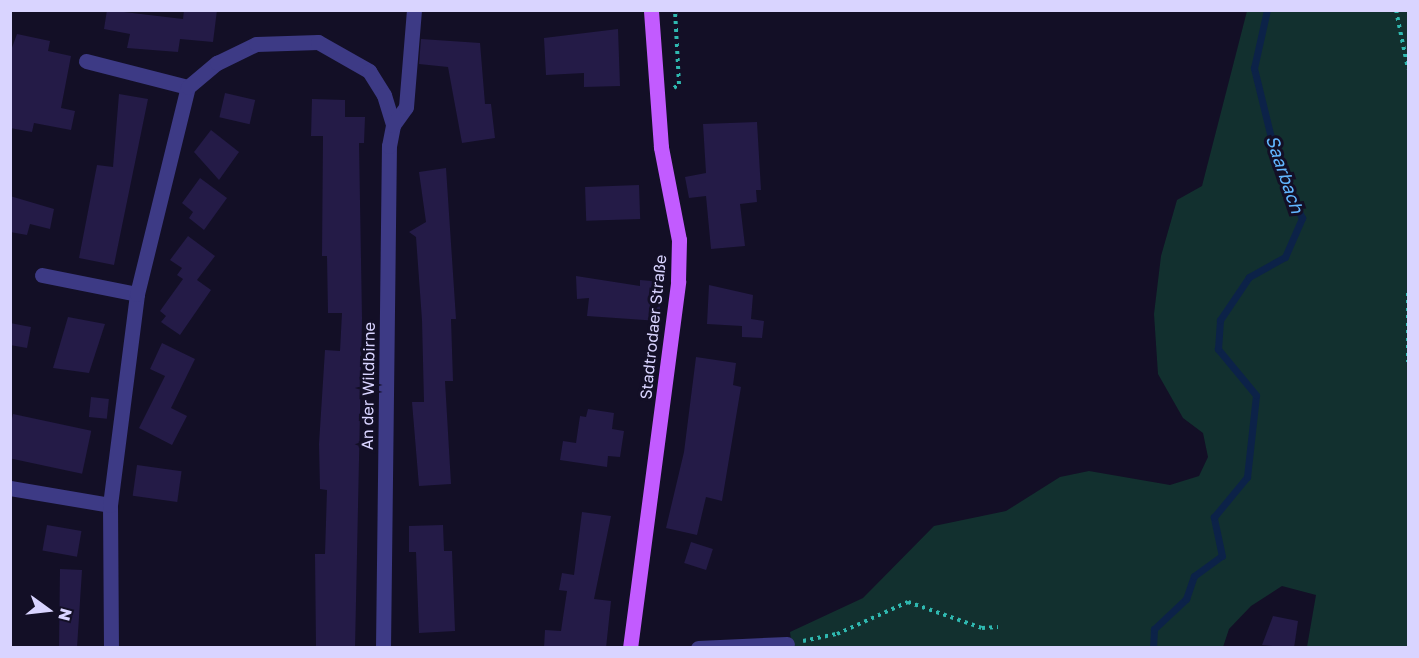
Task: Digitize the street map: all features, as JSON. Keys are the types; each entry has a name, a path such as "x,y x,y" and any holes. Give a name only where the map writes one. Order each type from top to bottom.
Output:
{"main road":[{"name":"Stadtrodaer Straße","path":"630,648 678,281 651,10"}],"street":[{"name":"An der Wildbirne","path":"393,125 406,107 414,10"},
{"name":"An der Wildbirne","path":"188,87 217,63 256,44 318,42 369,71 384,95 393,125 383,648"},
{"path":"86,62 188,87 137,294 110,505 111,648"},
{"path":"42,274 137,294"},
{"path":"10,488 110,505"},
{"path":"698,648 787,644"}],"path":[{"path":"1396,10 1408,69"},
{"path":"1408,293 1408,362"},
{"path":"787,644 837,634 908,602 982,628 998,627"}],"green space":[{"path":"1247,11 1408,11 1408,647 1307,647 1316,595 1282,586 1251,606 1229,629 1223,647 792,648 790,632 863,598 934,526 1006,511 1060,477 1089,471 1170,485 1199,476 1208,457 1203,433 1183,418 1158,374 1154,314 1161,256 1177,200 1202,186"}],"building":[{"path":"107,10 183,19 184,10 217,10 213,42 180,39 178,52 127,48 130,34 104,29"},
{"path":"618,29 620,86 584,87 584,73 546,75 544,38"},
{"path":"17,34 50,41 48,51 71,56 61,108 75,111 71,130 34,123 32,132 10,128 10,53"},
{"path":"421,39 480,43 485,104 491,104 495,138 462,143 448,67 419,64"},
{"path":"225,93 255,100 250,124 219,117"},
{"path":"119,94 148,99 114,265 79,258 97,165 113,167"},
{"path":"312,99 345,100 345,117 365,117 364,143 359,143 362,318 355,648 316,648 315,554 325,554 327,490 320,489 319,444 325,350 340,351 342,313 328,313 327,256 322,256 323,136 311,136"},
{"path":"757,122 761,190 756,190 757,202 740,204 745,246 711,249 706,196 689,198 685,177 706,173 703,124"},
{"path":"211,130 239,152 219,180 194,152"},
{"path":"446,168 456,319 451,319 453,381 445,381 451,484 419,486 412,402 424,402 422,320 416,237 409,232 426,222 419,172"},
{"path":"200,178 227,198 204,230 189,218 193,212 182,203"},
{"path":"639,185 640,219 586,221 585,187"},
{"path":"10,196 54,209 50,229 30,224 27,235 10,232"},
{"path":"188,236 215,256 197,280 211,290 180,335 161,322 166,316 160,311 183,279 177,275 182,268 170,260"},
{"path":"576,276 640,286 640,280 662,282 659,321 587,316 589,298 577,299"},
{"path":"709,285 753,295 751,319 764,321 762,338 742,337 742,326 707,324"},
{"path":"68,317 105,324 89,373 53,368"},
{"path":"10,323 31,327 27,348 10,345"},
{"path":"162,343 195,359 171,408 187,416 172,445 139,428 165,376 150,369"},
{"path":"696,357 736,363 733,385 741,387 722,501 706,497 697,535 666,528 684,452"},
{"path":"91,397 109,399 107,419 89,417"},
{"path":"588,409 614,413 612,429 624,431 620,457 608,456 607,467 560,460 563,441 576,443 580,416 586,417"},
{"path":"13,414 91,431 82,474 10,458 10,428"},
{"path":"137,465 182,471 177,502 133,496"},
{"path":"582,512 611,516 594,599 611,601 606,648 544,648 545,630 561,631 567,591 559,590 562,573 574,575"},
{"path":"47,525 81,531 77,557 42,551"},
{"path":"443,525 444,551 452,551 455,631 419,633 416,552 409,552 409,526"},
{"path":"691,542 713,549 706,570 684,563"},
{"path":"60,569 82,570 77,648 59,648"},
{"path":"1273,616 1298,621 1294,648 1262,645"}],"waterway":[{"name":"Saarbach","path":"1153,648 1154,629 1186,599 1194,576 1222,556 1214,517 1247,477 1256,395 1218,349 1220,320 1249,277 1285,257 1302,218 1278,166 1254,68 1267,10"}]}
